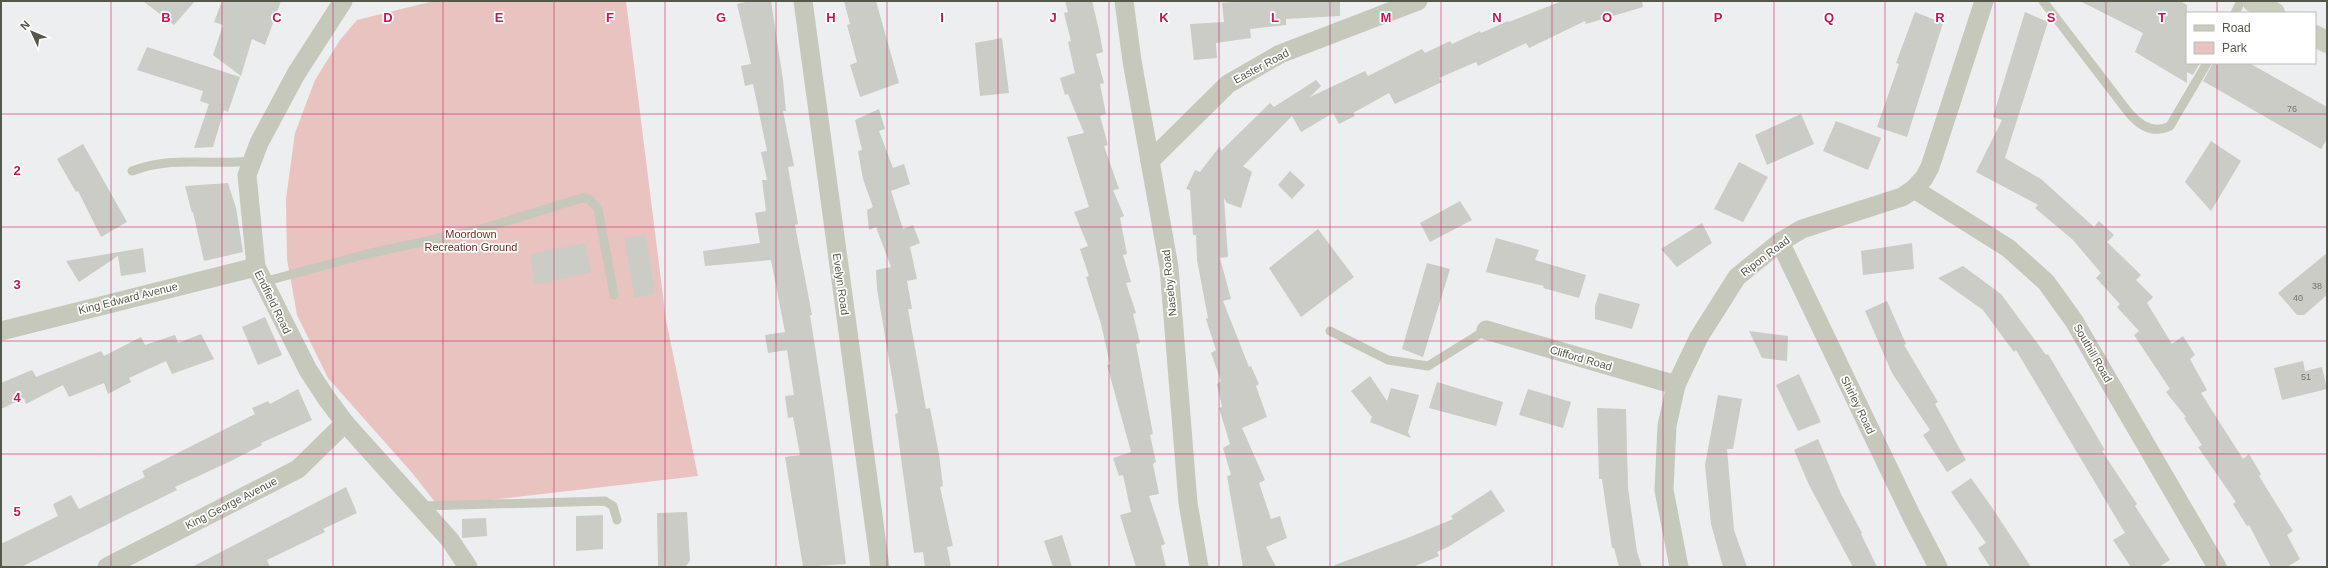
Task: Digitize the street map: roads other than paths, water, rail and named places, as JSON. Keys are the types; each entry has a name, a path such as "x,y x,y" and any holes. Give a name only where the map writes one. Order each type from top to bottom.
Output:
{"street":[{"name":"Endfield Road","path":"343,1 296,74 259,143 247,175 259,275 308,370 327,399 345,423 450,540 468,567"},
{"name":"Evelyn Road","path":"803,1 880,567"},
{"name":"Naseby Road","path":"1124,1 1132,61 1169,267 1188,503 1199,567"},
{"name":"Easter Road","path":"1150,161 1228,84 1280,54 1418,1"},
{"name":"Ripon Road","path":"1679,567 1674,550 1664,490 1667,426 1676,385 1698,337 1737,277 1780,242 1802,229 1902,197 1914,189 1924,178 1930,167 1984,1"},
{"path":"2253,1 2272,12"},
{"path":"2316,36 2327,42"},
{"name":"Southill Road","path":"1914,189 2008,248 2046,282 2074,321 2216,567"},
{"name":"Shirley Road","path":"1780,242 1912,517 1938,567"},
{"name":"King Edward Avenue","path":"1,331 259,275"},
{"name":"Clifford Road","path":"1486,330 1676,385"},
{"name":"King George Avenue","path":"107,567 298,469 345,423"}],"lane":[{"path":"2043,1 2129,113 2137,122 2145,127 2161,130 2170,126 2206,64"},
{"path":"2236,12 2241,1"},
{"path":"132,171 153,163 170,161 252,161"},
{"path":"259,275 367,254 481,229 582,198 589,199 598,208 614,295"},
{"path":"1330,331 1388,360 1428,366 1486,330"},
{"path":"421,506 605,501 613,506 617,520"}],"park label":[{"name":"Moordown Recreation Ground","path":"471,240"}]}
